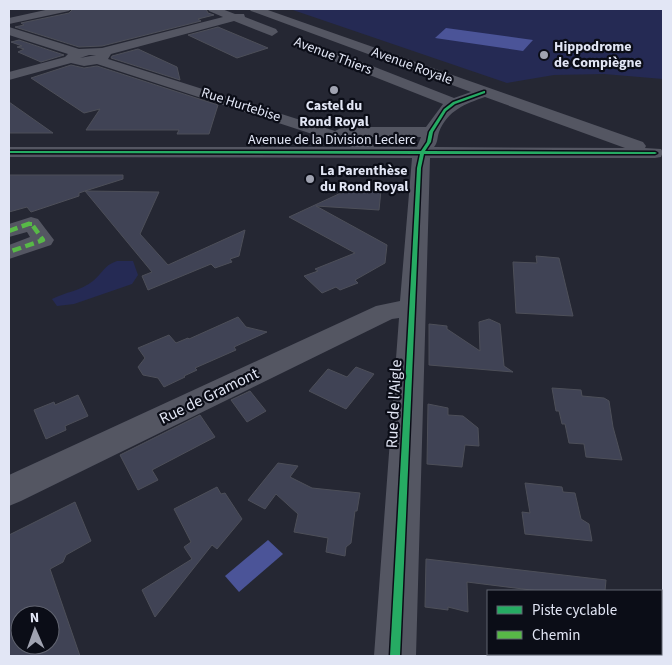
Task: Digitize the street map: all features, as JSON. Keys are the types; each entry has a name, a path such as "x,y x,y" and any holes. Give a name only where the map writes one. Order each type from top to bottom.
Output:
{"street":[{"path":"9,21 66,9"},
{"name":"Avenue Thiers","path":"213,9 287,38"},
{"path":"9,31 75,56 83,62 236,18 257,10"},
{"name":"Avenue Royale","path":"257,10 484,92 660,159"},
{"name":"Avenue Thiers","path":"324,52 454,103"},
{"path":"9,76 75,56"},
{"name":"Rue Hurtebise","path":"100,56 384,153"},
{"path":"454,103 484,92"},
{"name":"Rue de l'Aigle","path":"395,656 419,168 422,153 430,142 432,132 440,116 454,103"},
{"path":"327,132 432,132"},
{"name":"Avenue de la Division Leclerc","path":"9,152 422,153 660,159"},
{"path":"9,230 31,223 43,240 9,252"},
{"name":"Rue de Gramont","path":"9,491 385,312 412,307"}],"shaded area":[{"name":"Hippodrome de Compiègne","path":"290,9 663,9 663,79 604,74 554,75 507,83"},
{"path":"446,28 533,40 523,51 435,38"},
{"path":"117,261 133,261 138,275 132,284 74,304 57,306 52,299 88,284 106,267"},
{"path":"268,540 283,554 239,592 225,576"}],"building":[{"path":"73,9 206,9 208,13 214,15 198,19 201,21 102,46 79,47 15,27 24,25 21,23 69,13"},
{"path":"218,27 268,48 237,58 188,35"},
{"path":"19,40 64,55 41,62 18,52 24,49 17,47 22,46 11,42"},
{"path":"138,49 177,67 180,80 111,58 112,56"},
{"path":"71,65 84,68 97,66 218,105 209,134 177,134 179,130 86,130 100,109 84,113 31,78"},
{"path":"9,102 53,133 9,133"},
{"path":"9,175 123,175 123,179 79,193 79,196 31,212 27,207 9,212"},
{"path":"356,186 364,191 381,190 379,210 316,206 387,245 385,263 355,280 358,283 340,290 336,287 322,293 304,276 318,271 315,269 355,253 289,217"},
{"path":"85,191 159,192 140,234 168,265 245,230 239,256 230,259 232,262 215,268 211,264 148,290 142,276 152,272"},
{"path":"536,256 559,258 573,316 516,313 513,262 537,263"},
{"path":"238,317 246,327 267,332 234,347 236,350 195,368 197,370 164,387 158,378 143,375 138,367 145,358 138,348 169,335 176,343 189,339"},
{"path":"489,319 500,324 504,366 513,372 429,365 429,324 447,326 447,329 480,351 479,322"},
{"path":"356,367 374,374 346,409 309,391 328,369 347,377"},
{"path":"552,388 581,390 582,396 604,398 609,401 613,427 622,460 586,457 584,444 569,443 565,424 562,424 559,411 556,411"},
{"path":"250,391 266,411 247,422 231,400"},
{"path":"78,395 88,416 65,426 66,430 46,439 34,410 54,402 55,405"},
{"path":"428,404 448,408 448,415 463,416 478,428 479,446 465,445 462,467 427,464"},
{"path":"200,415 215,437 152,470 158,480 138,490 120,455"},
{"path":"278,463 298,466 290,477 312,488 360,493 357,511 355,511 351,543 346,547 345,556 326,552 328,538 294,532 298,514 276,494 265,509 248,500"},
{"path":"525,483 562,487 563,492 575,493 581,519 589,524 592,541 525,534 522,512 530,513"},
{"path":"217,487 221,494 225,493 242,519 217,549 212,545 155,617 142,590 192,559 184,547 191,542 174,509"},
{"path":"75,502 91,541 66,555 63,562 50,569 80,656 9,656 9,535"},
{"path":"426,559 606,580 605,590 531,590 467,582 468,612 448,607 448,610 425,607"}],"marked path":[{"path":"9,231 31,223 43,240 9,252"}],"cycle path":[{"path":"395,656 419,168 422,153 429,142 431,132 445,110 454,103 484,92"},
{"path":"9,152 655,153"}],"place":[{"name":"Hippodrome de Compiègne","path":"544,55"},
{"name":"Castel du Rond Royal","path":"334,90"},
{"name":"La Parenthèse du Rond Royal","path":"310,179"}]}
